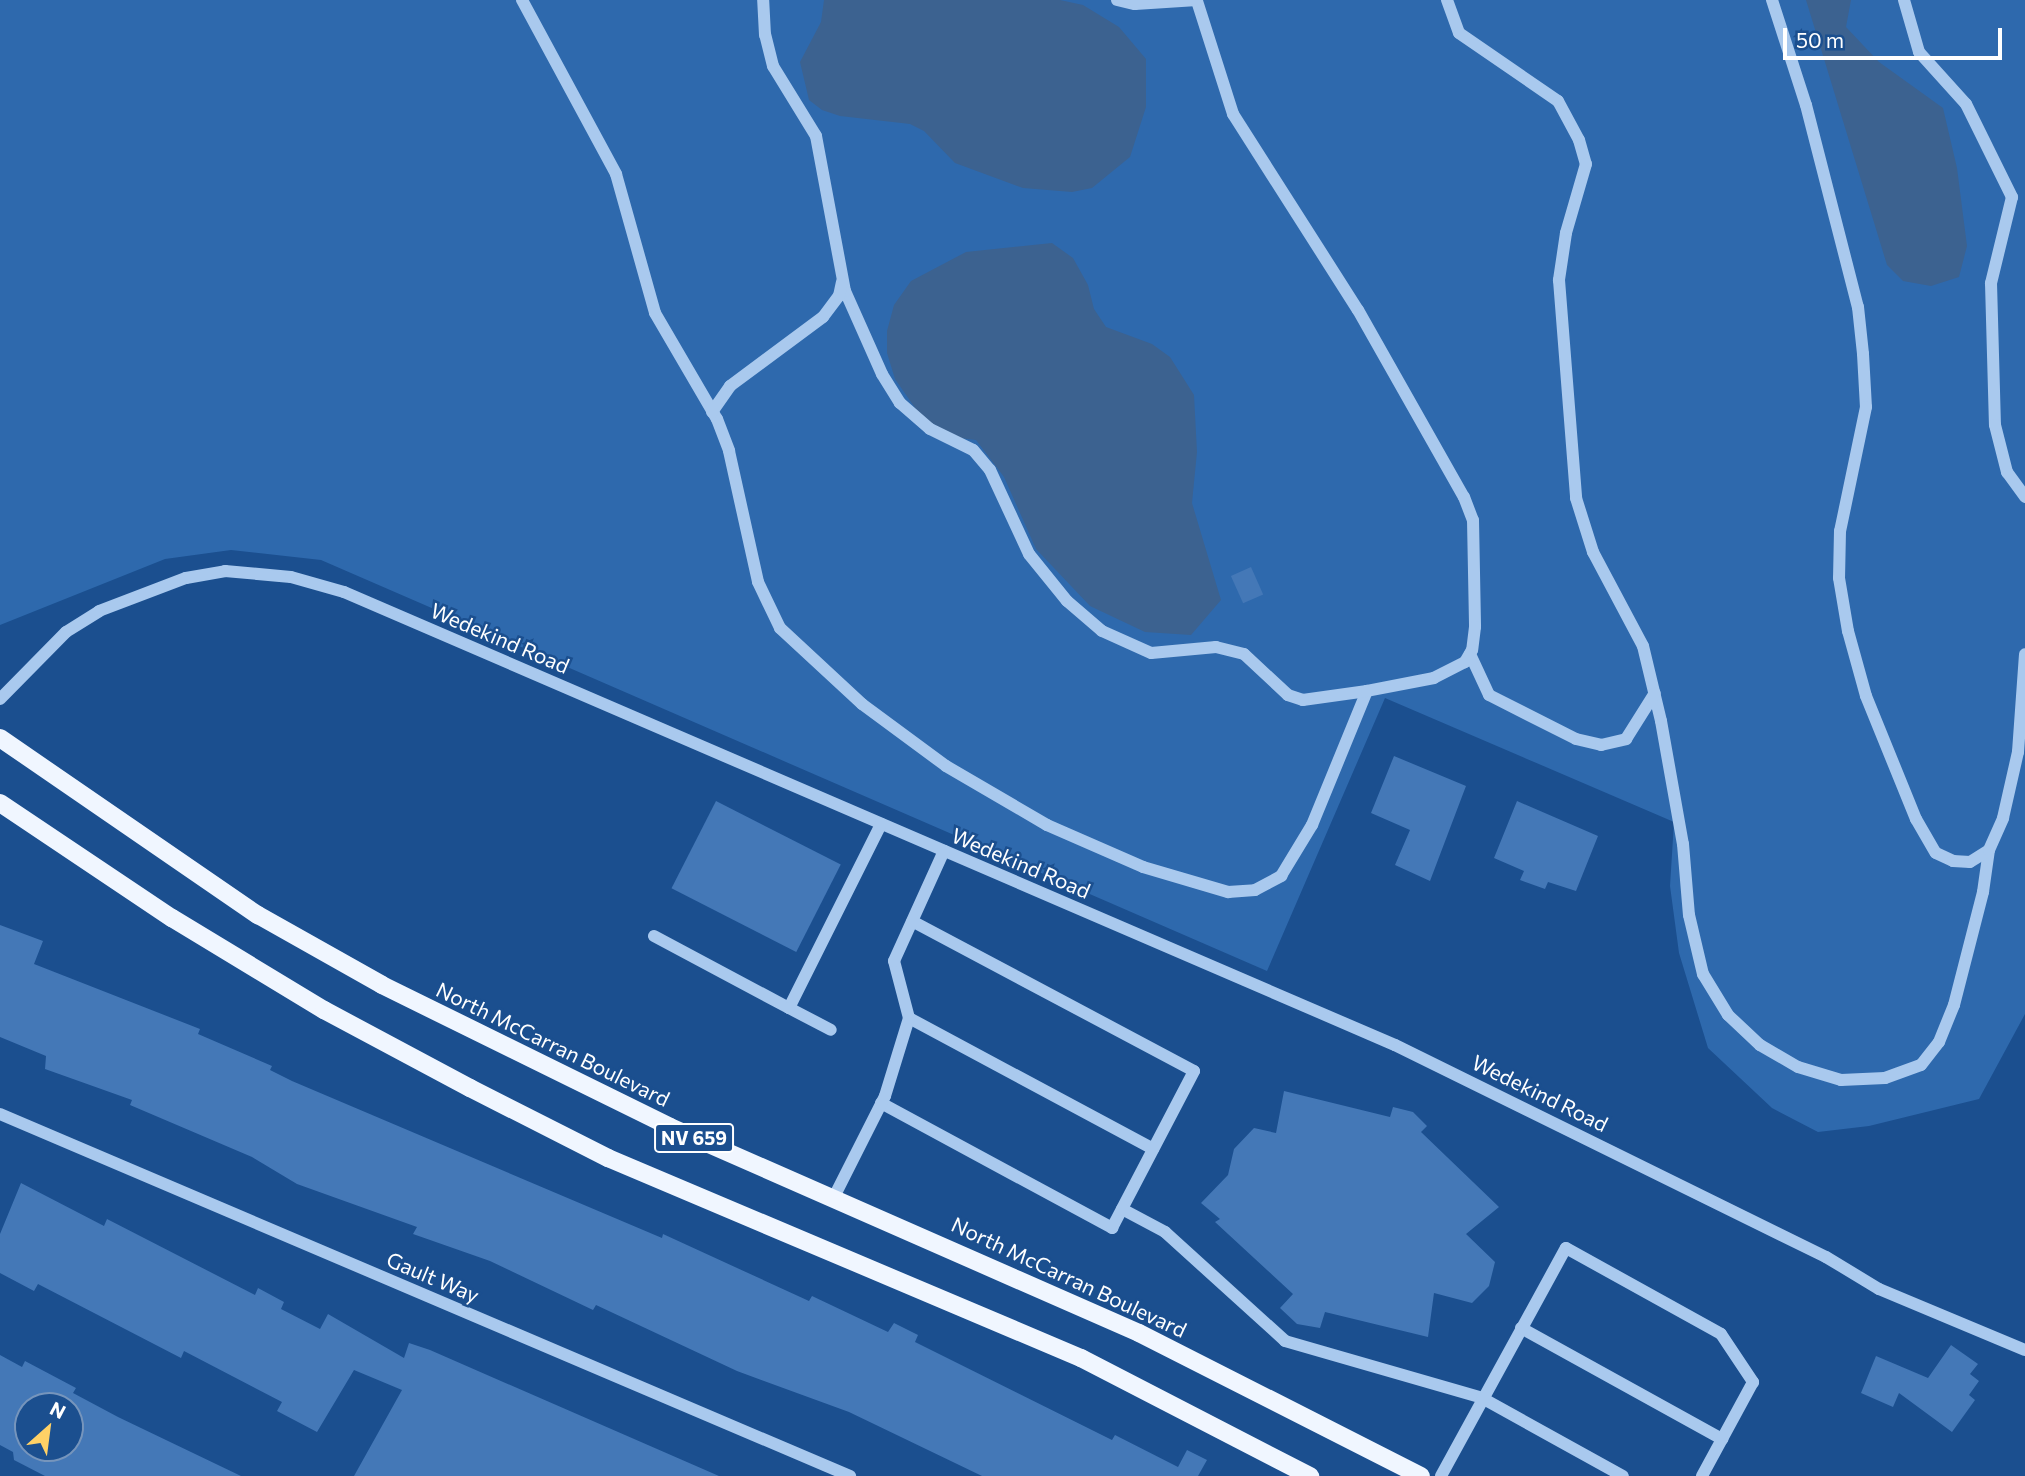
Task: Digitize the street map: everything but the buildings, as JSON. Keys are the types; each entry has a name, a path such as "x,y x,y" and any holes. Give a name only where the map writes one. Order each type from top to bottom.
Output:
{"main road":[{"name":"North McCarran Boulevard","path":"0,738 258,915 382,985 573,1082 1139,1333 1422,1476"},
{"name":"NV 659","path":"0,803 183,925 324,1010 481,1094 608,1158 1081,1358 1310,1476"}],"street":[{"path":"522,0 616,174 654,313 712,412 736,475 758,582 780,628 862,704 946,766 1047,825 1143,867 1228,892 1255,890 1281,876 1307,836 1367,691"},
{"path":"763,0 765,35 773,66 820,148 842,277 883,374 900,403 930,429 973,450 1007,500 1029,554 1068,601 1102,631 1151,653 1231,649 1244,654 1288,695 1303,700 1367,691 1444,675 1465,662 1470,654 1475,626 1473,520 1464,497 1358,310 1233,114 1197,0 1135,4 1117,0"},
{"path":"1447,0 1459,33 1558,101 1579,140 1586,164 1566,233 1559,279 1576,498 1593,552 1634,625 1655,693 1703,974 1728,1015 1760,1045 1798,1067 1841,1080 1885,1078 1921,1065 1939,1042 1954,1005 1983,892 1989,850 2003,818 2018,752 2025,654"},
{"path":"1772,0 1806,105 1860,331 1866,407 1840,531 1839,578 1848,631 1866,696 1896,773 1936,853 1953,861 1970,862 1989,850"},
{"path":"1904,0 1919,52 1966,104 2012,197 1991,284 1995,425 2007,472 2025,497"},
{"path":"712,412 730,386 823,317 839,296 842,277"},
{"name":"Wedekind Road","path":"0,699 66,632 142,592 225,572 291,577 344,592 1395,1045 1813,1251 1879,1289 2025,1350"},
{"path":"1470,654 1489,695 1576,739 1601,745 1626,739 1655,693"},
{"path":"789,1008 881,824"},
{"path":"834,1197 881,1103 909,1018 894,961 944,851"},
{"path":"881,1103 1112,1228 1194,1071 912,921"},
{"path":"654,936 831,1030"},
{"path":"909,1018 1153,1149"},
{"name":"Gault Way","path":"0,1114 850,1476"},
{"path":"1122,1209 1165,1232 1285,1341 1482,1398 1623,1476"},
{"path":"1441,1476 1566,1248 1721,1334 1753,1382 1702,1476"},
{"path":"1521,1328 1722,1439"}],"shaded area":[{"path":"0,0 2025,0 2025,1014 1979,1099 1869,1126 1818,1132 1772,1108 1708,1048 1679,953 1670,886 1674,822 1385,698 1267,971 321,560 231,550 165,559 0,625"},
{"path":"824,0 1060,0 1083,5 1119,27 1146,59 1146,107 1130,157 1092,188 1072,192 1023,188 955,163 924,131 910,124 840,116 822,110 809,100 800,62 821,22"},
{"path":"1806,0 1851,0 1846,27 1879,62 1943,108 1957,168 1967,246 1959,277 1931,286 1903,281 1887,265"},
{"path":"1052,243 1073,258 1088,285 1094,309 1106,327 1152,344 1170,357 1194,395 1197,452 1192,503 1221,600 1191,635 1145,632 1090,606 1036,549 1004,477 976,440 959,438 922,418 895,379 887,353 887,331 894,305 911,281 966,252"}]}
